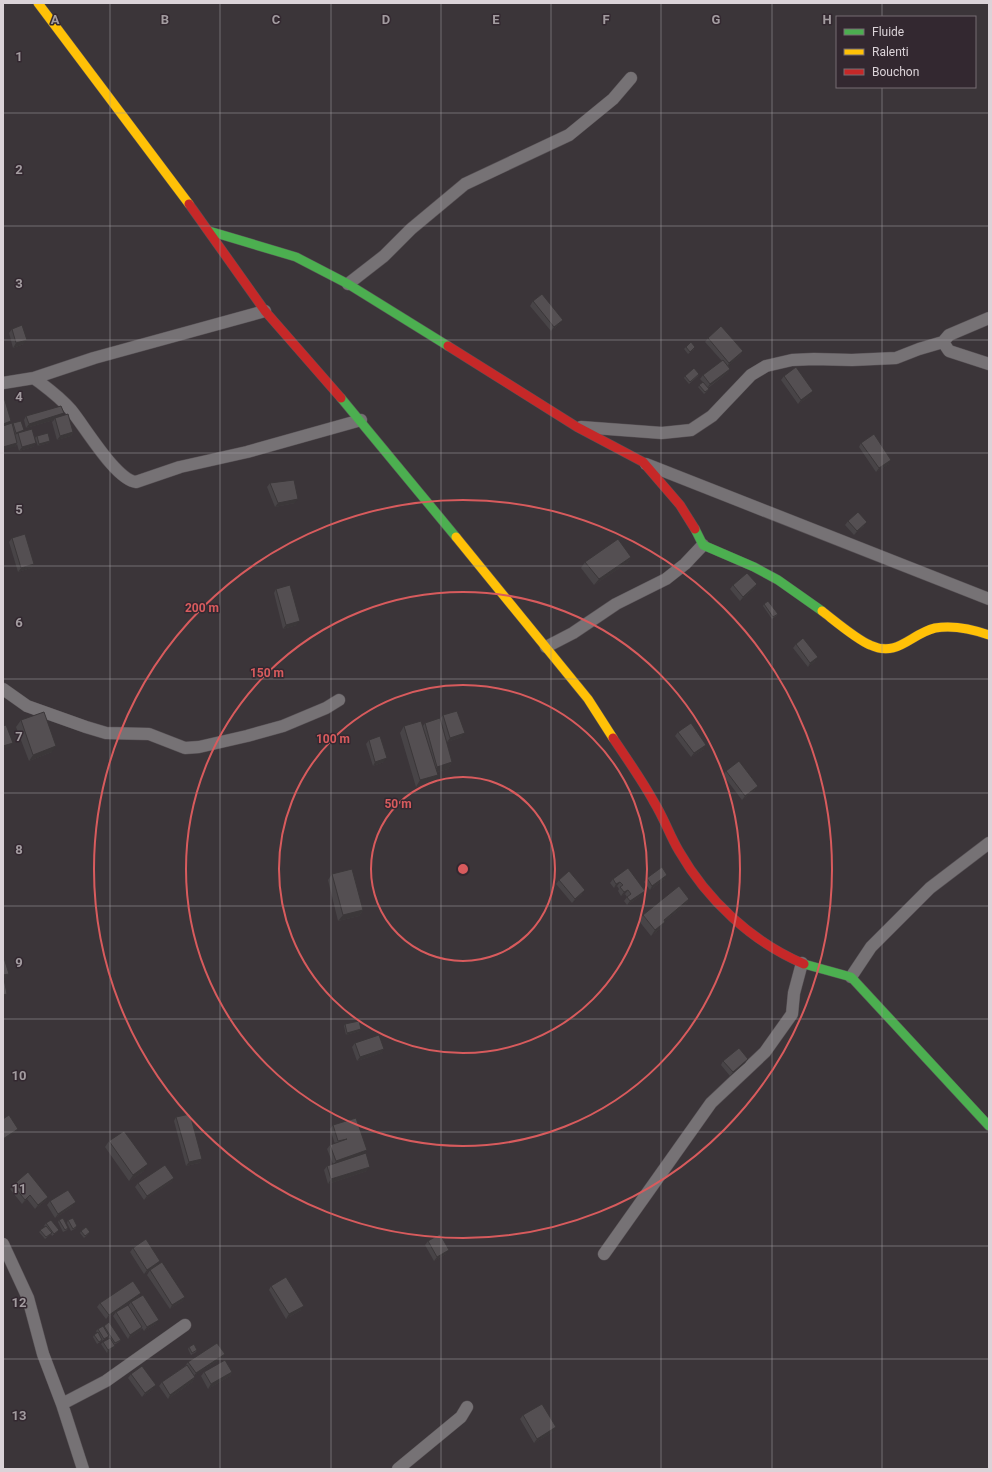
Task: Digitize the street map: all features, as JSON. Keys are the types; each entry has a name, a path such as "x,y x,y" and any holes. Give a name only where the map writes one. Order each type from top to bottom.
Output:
{"street":[{"path":"38,3 209,231 265,311 361,420 588,699 655,803 679,852 710,896 736,921 763,942 802,963 825,971 851,977 989,1126"},
{"path":"348,284 384,256 411,229 466,184 570,135 613,99 632,78"},
{"path":"209,231 296,257 348,284 577,427 643,462 989,599"},
{"path":"3,383 34,378 94,358 265,311"},
{"path":"577,427 662,433 691,430 712,416 751,375 766,366 792,360 896,358 919,348 943,342 949,335 989,318"},
{"path":"943,342 949,351 989,364"},
{"path":"34,378 71,410 113,465 130,481 136,482 180,467 270,446 361,420"},
{"path":"643,462 680,505 693,524 703,545 754,567 778,580 869,645 885,650 897,648 926,631 947,627 971,628 989,635"},
{"path":"546,646 573,633 616,604 666,579 685,564 703,545"},
{"path":"3,689 27,706 86,727 106,733 149,734 185,748 199,747 283,726 326,708 339,700"},
{"path":"851,977 872,947 930,888 989,842"},
{"path":"604,1254 712,1104 765,1052 792,1014 794,993 802,963"},
{"path":"3,1244 28,1298 43,1354 62,1404 83,1469"},
{"path":"62,1404 106,1381 185,1325"},
{"path":"398,1469 461,1417 467,1407"}],"building":[{"path":"542,294 563,320 554,327 533,301"},
{"path":"22,325 27,340 16,343 12,329"},
{"path":"721,326 743,351 729,363 708,338"},
{"path":"691,342 695,347 690,352 686,347"},
{"path":"723,360 730,369 710,384 703,375"},
{"path":"796,367 813,391 801,400 784,376"},
{"path":"694,368 699,374 690,382 685,376"},
{"path":"703,382 709,389 705,392 699,385"},
{"path":"3,394 11,421 3,424"},
{"path":"61,406 64,413 29,424 26,416"},
{"path":"68,414 73,432 60,436 55,418"},
{"path":"21,421 24,430 16,433 13,423"},
{"path":"12,423 17,443 3,447 3,426"},
{"path":"32,429 36,443 22,447 18,433"},
{"path":"48,433 50,441 39,444 37,436"},
{"path":"874,434 891,460 879,468 861,443"},
{"path":"294,480 298,499 278,503 270,483"},
{"path":"858,512 867,522 857,531 848,521"},
{"path":"25,534 34,564 21,568 12,538"},
{"path":"618,539 631,557 599,579 585,562"},
{"path":"747,573 757,584 743,597 733,585"},
{"path":"290,585 300,621 286,625 276,589"},
{"path":"768,601 778,614 773,617 764,604"},
{"path":"803,638 818,657 810,663 796,644"},
{"path":"457,711 465,733 450,738 443,715"},
{"path":"44,712 56,746 33,755 21,720"},
{"path":"440,718 452,762 437,767 425,723"},
{"path":"421,721 438,775 420,780 404,726"},
{"path":"691,723 706,745 694,753 678,732"},
{"path":"6,725 13,743 3,746 3,726"},
{"path":"380,736 387,758 375,762 369,740"},
{"path":"739,761 758,786 745,796 726,771"},
{"path":"662,867 667,875 652,886 647,878"},
{"path":"628,868 645,891 630,901 627,897 631,894 628,890 624,892 620,887 623,885 620,882 616,884 613,879"},
{"path":"352,869 363,910 343,915 332,874"},
{"path":"569,871 585,890 575,899 559,880"},
{"path":"679,886 689,899 664,920 665,922 655,930 643,915"},
{"path":"4,958 9,974 3,975"},
{"path":"3,979 7,994 3,995"},
{"path":"359,1021 361,1029 347,1033 345,1024"},
{"path":"379,1035 384,1049 360,1057 355,1043"},
{"path":"739,1048 748,1059 733,1072 723,1061"},
{"path":"190,1114 202,1159 189,1162 176,1117"},
{"path":"9,1115 18,1129 3,1139 3,1119"},
{"path":"356,1118 367,1150 336,1161 330,1145 347,1139 338,1141 333,1125"},
{"path":"124,1131 148,1164 133,1175 109,1141"},
{"path":"366,1153 370,1167 331,1179 327,1166"},
{"path":"165,1165 174,1178 147,1196 138,1183"},
{"path":"28,1172 48,1197 38,1205 30,1195 25,1200 13,1185"},
{"path":"68,1190 76,1202 58,1214 50,1201"},
{"path":"63,1218 68,1228 65,1230 59,1220"},
{"path":"73,1218 77,1226 73,1229 68,1220"},
{"path":"51,1220 59,1230 54,1234 46,1223"},
{"path":"46,1226 52,1233 46,1237 40,1230"},
{"path":"86,1227 90,1232 85,1236 81,1231"},
{"path":"440,1234 449,1250 437,1257 428,1241"},
{"path":"146,1239 160,1261 147,1270 133,1248"},
{"path":"162,1262 185,1297 172,1305 150,1270"},
{"path":"286,1277 304,1306 289,1314 271,1286"},
{"path":"133,1281 141,1293 109,1315 100,1303"},
{"path":"143,1295 159,1320 147,1327 131,1302"},
{"path":"128,1305 142,1327 130,1335 116,1312"},
{"path":"109,1322 121,1340 115,1343 104,1326"},
{"path":"103,1326 109,1336 104,1339 98,1329"},
{"path":"98,1332 102,1340 99,1342 94,1335"},
{"path":"110,1338 115,1346 108,1350 103,1342"},
{"path":"217,1343 225,1354 196,1373 188,1362"},
{"path":"194,1344 197,1350 192,1353 189,1347"},
{"path":"225,1360 232,1372 211,1384 204,1372"},
{"path":"187,1365 195,1377 170,1395 162,1382"},
{"path":"142,1366 156,1385 145,1393 131,1374"},
{"path":"542,1404 556,1427 537,1439 523,1415"}],"traffic: fast":[{"path":"209,231 296,257 348,284 448,346"},
{"path":"341,398 456,537"},
{"path":"695,529 703,545 754,567 778,580 822,611"},
{"path":"804,964 851,977 989,1126"}],"traffic: slow":[{"path":"38,3 189,204"},
{"path":"456,537 588,699 613,738"},
{"path":"822,611 858,639 880,648 888,649 896,647 926,631 942,627 962,628 989,635"}],"traffic: jam":[{"path":"189,204 265,311 341,398"},
{"path":"448,346 577,427 643,462 680,505 695,529"},
{"path":"613,738 661,814 679,851 703,886 732,918 766,944 804,964"}]}
